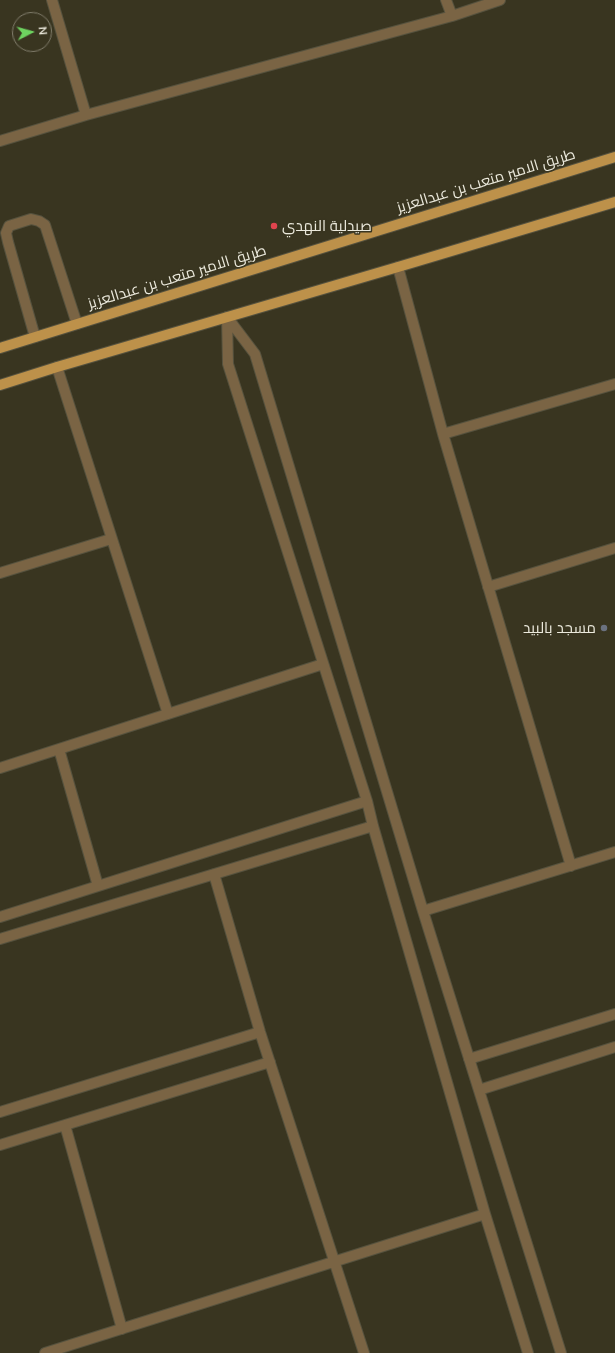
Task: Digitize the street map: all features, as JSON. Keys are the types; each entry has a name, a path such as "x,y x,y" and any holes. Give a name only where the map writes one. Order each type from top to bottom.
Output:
{"main road":[{"name":"طريق الامير متعب بن عبدالعزيز","path":"0,348 615,157"},
{"path":"0,385 615,202"}],"street":[{"path":"52,0 86,115"},
{"path":"446,0 452,16"},
{"path":"0,141 86,115 452,16 500,0"},
{"path":"35,337 6,232 9,226 31,218 39,220 45,225 77,324"},
{"path":"398,267 443,434 571,866"},
{"path":"227,317 228,364 367,801 485,1214 528,1353"},
{"path":"227,317 255,354 423,911 561,1353"},
{"path":"57,367 168,714"},
{"path":"443,434 615,384"},
{"path":"0,573 111,539"},
{"path":"488,586 615,548"},
{"path":"0,768 323,664"},
{"path":"59,749 98,886"},
{"path":"0,917 367,801"},
{"path":"0,939 373,826"},
{"path":"423,911 615,852"},
{"path":"214,874 260,1032 364,1353"},
{"path":"469,1059 615,1014"},
{"path":"0,1112 260,1032"},
{"path":"479,1090 615,1047"},
{"path":"0,1145 270,1062"},
{"path":"65,1125 122,1329"},
{"path":"45,1353 485,1214"}],"place":[{"name":"صيدلية النهدي","path":"274,226"},
{"name":"مسجد بالبيد","path":"604,628"}]}
